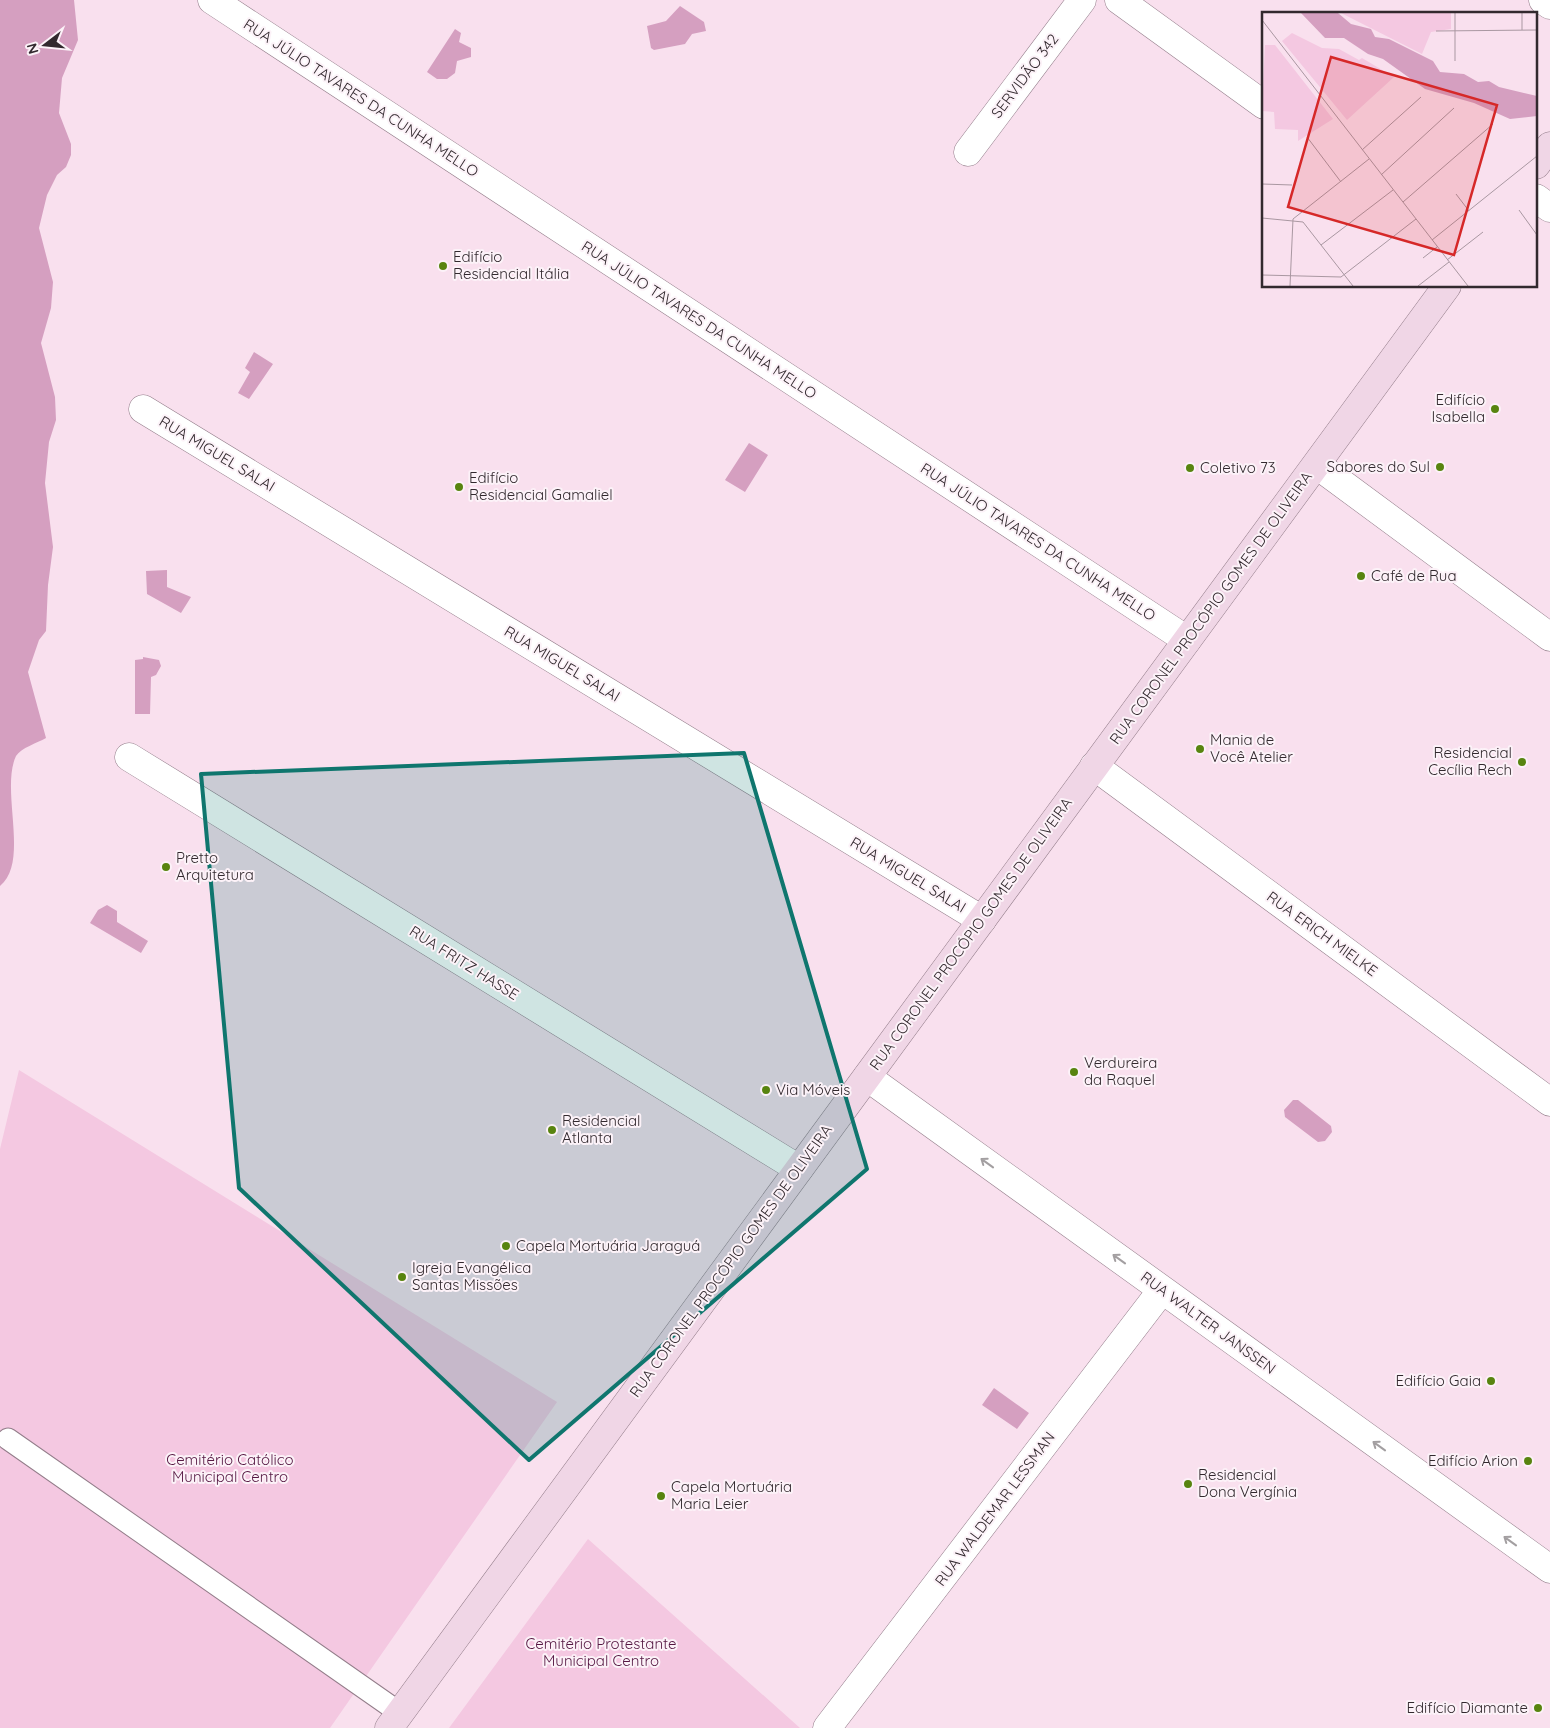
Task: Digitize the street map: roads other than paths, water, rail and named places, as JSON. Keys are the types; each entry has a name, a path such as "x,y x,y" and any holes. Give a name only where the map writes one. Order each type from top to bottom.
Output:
{"main road":[{"path":"1538,162 1550,146"},
{"name":"RUA CORONEL PROCÓPIO GOMES DE OLIVEIRA","path":"394,1720 1446,288"}],"street":[{"name":"RUA JÚLIO TAVARES DA CUNHA MELLO","path":"212,0 1187,640"},
{"name":"SERVIDÃO 342","path":"968,152 1082,0"},
{"path":"1119,0 1262,104"},
{"path":"1543,0 1550,5"},
{"path":"1538,199 1550,208"},
{"name":"RUA MIGUEL SALAI","path":"143,409 982,920"},
{"path":"1317,465 1550,637"},
{"name":"RUA FRITZ HASSE","path":"129,758 799,1169"},
{"name":"RUA ERICH MIELKE","path":"1094,766 1550,1102"},
{"name":"RUA WALTER JANSSEN","path":"867,1077 1550,1569"},
{"name":"RUA WALDEMAR LESSMAN","path":"827,1728 1162,1290"}],"lane":[{"path":"8,1439 394,1720"}],"place":[{"name":"Edifício Residencial Itália","path":"443,266"},
{"name":"Edifício Isabella","path":"1495,409"},
{"name":"Sabores do Sul","path":"1440,467"},
{"name":"Coletivo 73","path":"1190,468"},
{"name":"Edifício Residencial Gamaliel","path":"459,487"},
{"name":"Café de Rua","path":"1361,576"},
{"name":"Mania de Você Atelier","path":"1200,749"},
{"name":"Residencial Cecília Rech","path":"1522,762"},
{"name":"Pretto Arquitetura","path":"166,867"},
{"name":"Verdureira da Raquel","path":"1074,1072"},
{"name":"Via Móveis","path":"766,1090"},
{"name":"Residencial Atlanta","path":"552,1130"},
{"name":"Capela Mortuária Jaraguá","path":"506,1246"},
{"name":"Igreja Evangélica Santas Missões","path":"402,1277"},
{"name":"Edifício Gaia","path":"1491,1381"},
{"name":"Edifício Arion","path":"1528,1461"},
{"name":"Residencial Dona Vergínia","path":"1188,1484"},
{"name":"Capela Mortuária Maria Leier","path":"661,1496"},
{"name":"Edifício Diamante","path":"1538,1708"}],"park label":[{"name":"Cemitério Católico Municipal Centro","path":"230,1468"},
{"name":"Cemitério Protestante Municipal Centro","path":"601,1652"}]}
